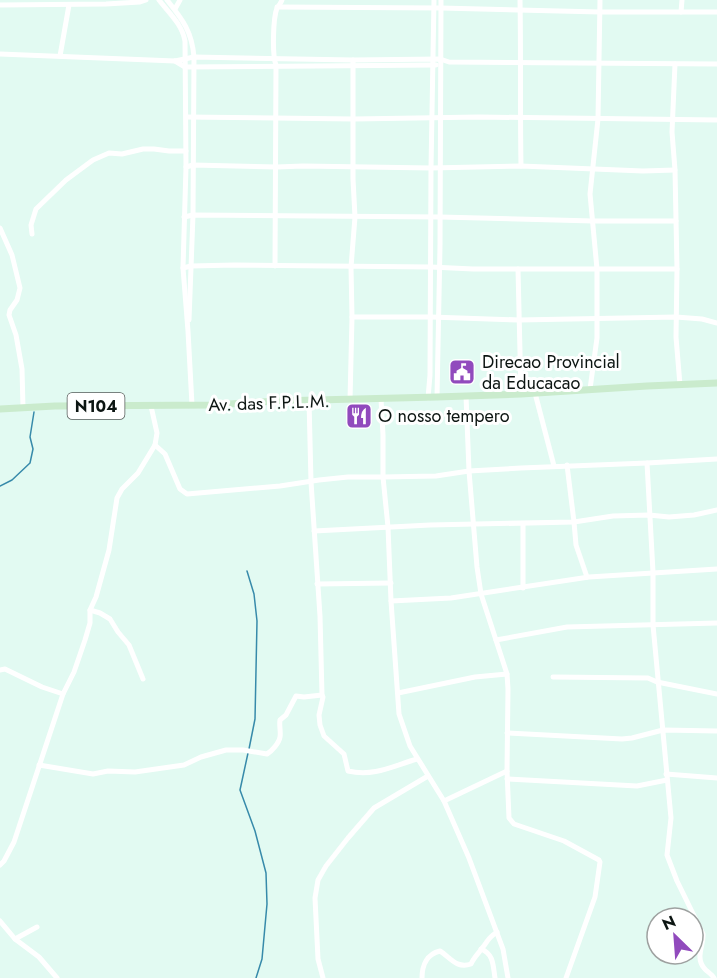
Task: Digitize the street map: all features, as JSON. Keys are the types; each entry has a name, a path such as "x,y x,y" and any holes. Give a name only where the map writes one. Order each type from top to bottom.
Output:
{"main road":[{"name":"Av. das F.P.L.M.","path":"0,409 428,398 717,383"}],"street":[{"path":"0,5 69,5 146,0"},
{"path":"159,0 184,34 186,167 183,268 192,405"},
{"path":"167,0 185,23 192,41 194,57 193,215 191,306 188,331"},
{"path":"175,9 180,0"},
{"path":"275,266 277,167 275,16 282,0"},
{"path":"428,398 431,168 436,118 437,62 437,8 434,0"},
{"path":"437,8 441,0"},
{"path":"520,0 521,166"},
{"path":"590,389 595,361 598,318 597,269 590,194 598,119 600,0"},
{"path":"681,12 682,0"},
{"path":"60,56 69,5"},
{"path":"278,7 717,12"},
{"path":"0,54 175,61 194,57 274,58 353,63"},
{"path":"175,61 185,67 437,62 717,64"},
{"path":"350,400 351,267 355,217 353,63"},
{"path":"675,64 672,132 678,290 676,317 680,385"},
{"path":"186,117 717,120"},
{"path":"436,118 440,168 437,397"},
{"path":"32,234 31,225 36,209 66,180 93,160 108,153 123,154 143,149 186,151"},
{"path":"186,167 194,165 431,168 521,166 643,171 675,170"},
{"path":"184,217 193,215 440,217 676,221"},
{"path":"0,228 12,255 20,288 9,315 16,335 22,369 23,408"},
{"path":"183,268 191,266 275,266 439,267 473,270 677,269"},
{"path":"518,269 521,394"},
{"path":"352,317 519,320 676,317 717,323"},
{"path":"535,393 554,466"},
{"path":"466,396 473,524 481,594 507,674 509,818 513,824 564,841 600,862 594,897 566,978"},
{"path":"381,399 383,477 399,714 410,746 444,801 469,858 503,949 508,978"},
{"path":"309,400 310,482 320,616 323,697 319,715 320,725 324,736 344,754 348,771 366,774 379,772 417,759"},
{"path":"0,865 14,842 63,694 74,672 85,640 90,623 90,610 109,550 117,498 122,489 138,473 155,445 157,433 151,406"},
{"path":"155,445 165,454 180,489 187,495 348,477 436,476 469,471 567,465 717,459"},
{"path":"647,463 653,572 652,625 670,818 668,855 677,881 703,934 700,950 702,964 714,978"},
{"path":"567,465 576,545 587,577"},
{"path":"314,531 574,522 612,516 686,516 717,510"},
{"path":"523,524 523,588"},
{"path":"391,601 451,598 587,577 717,569"},
{"path":"317,584 391,583"},
{"path":"90,610 110,619 129,645 143,679"},
{"path":"496,640 567,627 717,623"},
{"path":"0,670 5,669 42,687 63,694"},
{"path":"398,693 475,677 507,674"},
{"path":"554,677 648,678 657,682 717,694"},
{"path":"39,765 93,774 108,771 135,772 184,765 201,757 226,750 267,754 271,752 281,735 280,720 286,715 296,696 322,695"},
{"path":"507,733 622,739 663,730 717,731"},
{"path":"444,801 507,771"},
{"path":"323,978 318,959 315,898 318,880 348,838 375,808 428,776"},
{"path":"507,779 637,786 666,777 717,778"},
{"path":"0,921 15,939 39,957 57,978"},
{"path":"15,939 37,927"},
{"path":"422,978 425,962 437,951 451,961 466,966 471,964 487,939 497,932"},
{"path":"481,950 487,951 492,959 495,978"}],"waterway":[{"path":"0,486 12,480 30,463 33,449 30,437 34,412"},
{"path":"247,571 254,594 257,621 255,719 249,749"},
{"path":"248,753 240,790 255,831 266,873 267,904 262,959 256,978"}],"place":[{"name":"Direcao Provincial da Educacao","path":"462,372"},
{"name":"O nosso tempero","path":"359,416"}]}
